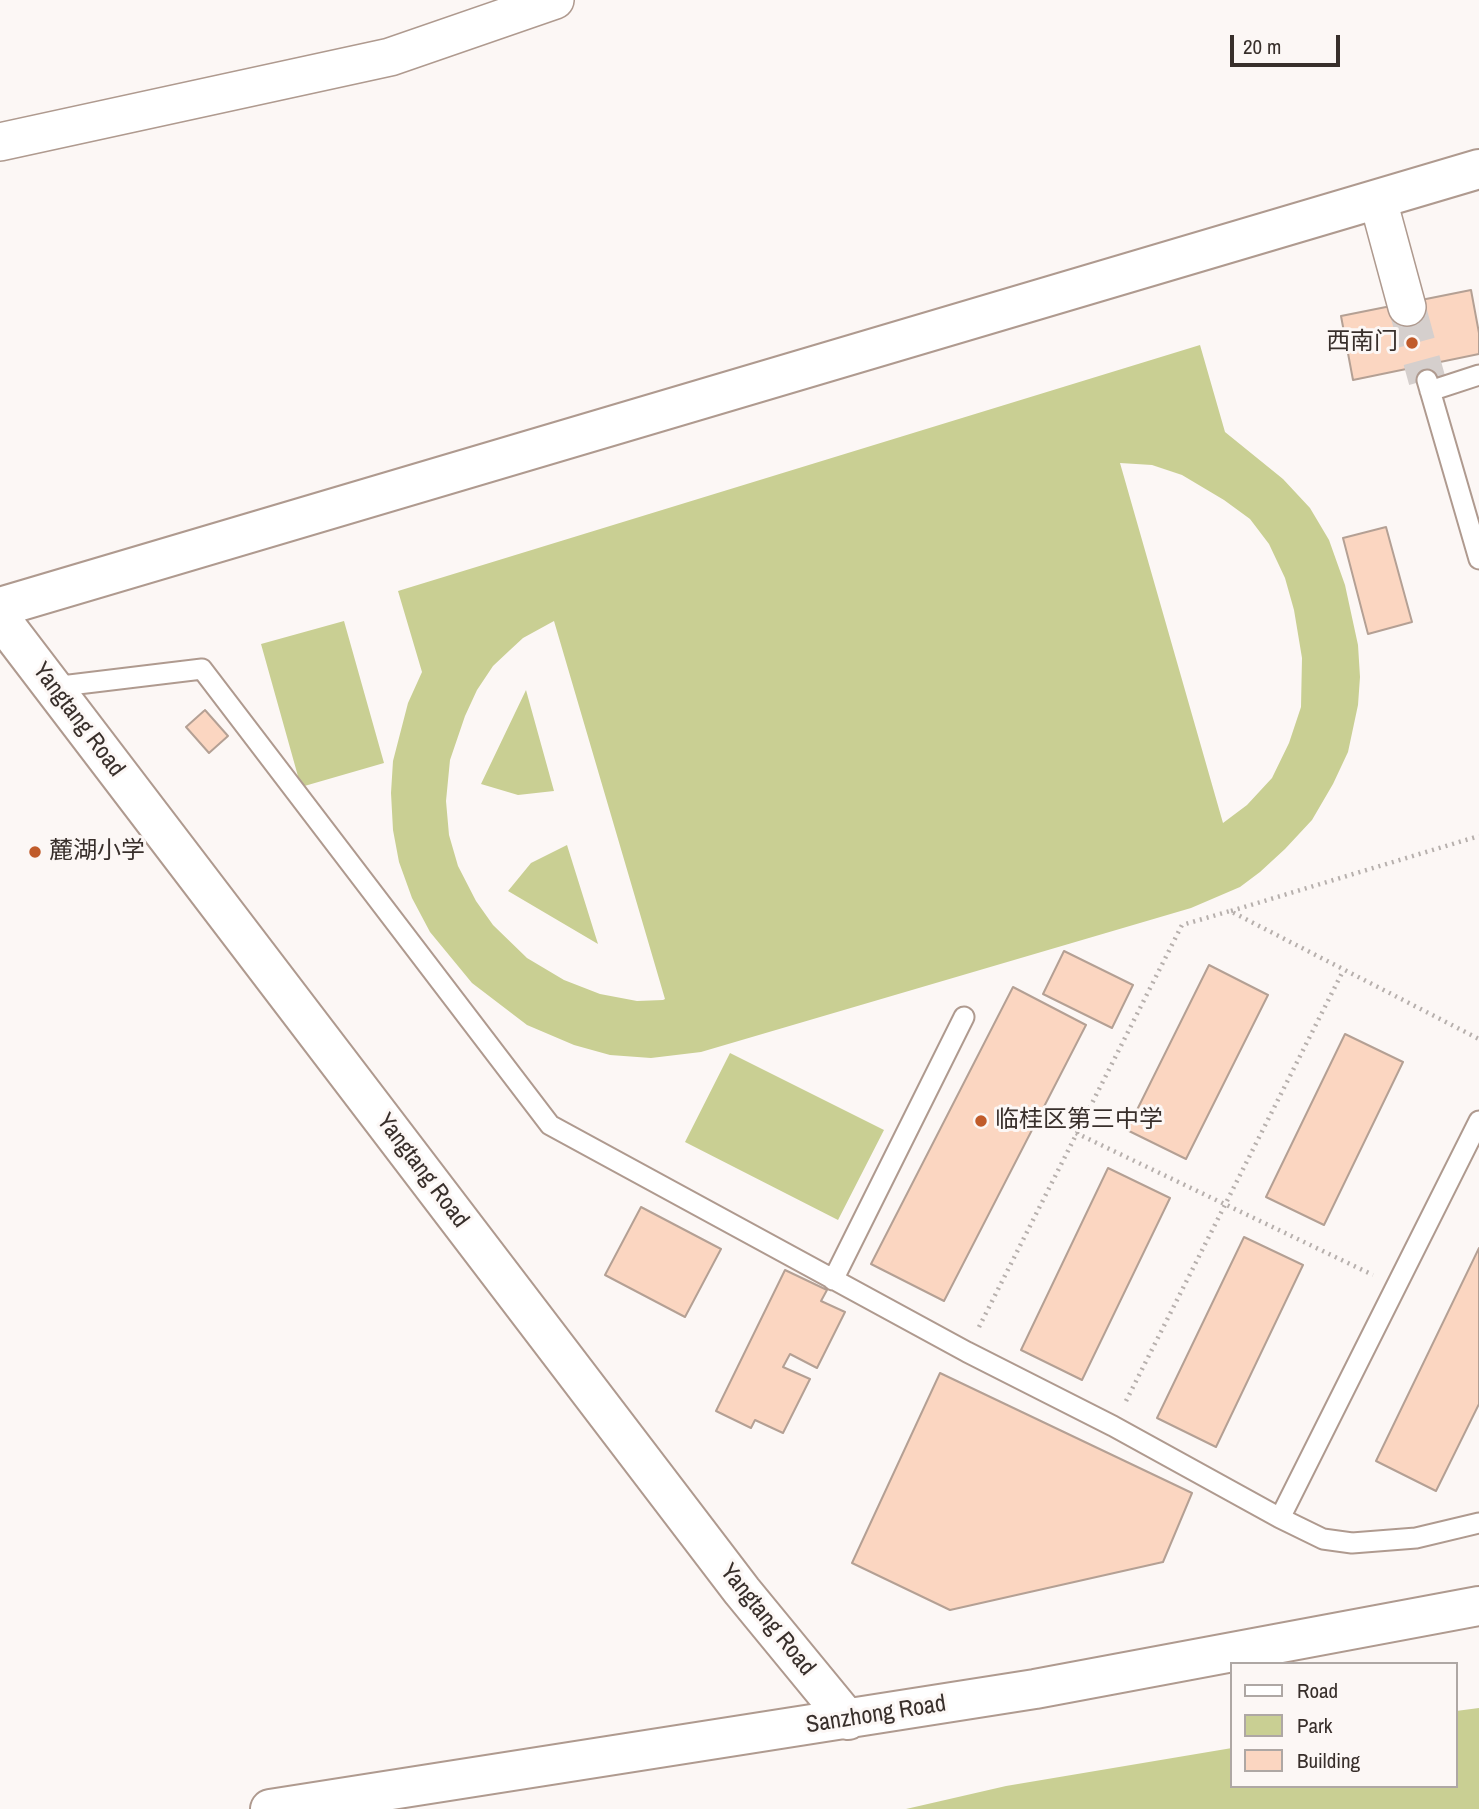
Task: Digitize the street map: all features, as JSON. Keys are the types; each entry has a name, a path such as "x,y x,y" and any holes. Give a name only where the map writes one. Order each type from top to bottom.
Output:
{"main road":[{"path":"0,607 1479,170"},
{"name":"Yangtang Road","path":"0,618 742,1591 848,1720"},
{"name":"Sanzhong Road","path":"270,1809 1035,1689 1479,1606"}],"street":[{"path":"0,142 390,57 555,0"},
{"path":"1378,200 1406,307"}],"lane":[{"path":"1479,375 1428,386 1479,559"},
{"path":"53,687 202,669 550,1125 967,1352 1114,1426 1280,1518 1324,1539 1352,1543 1416,1538 1479,1523"},
{"path":"833,1280 964,1017"},
{"path":"1280,1518 1479,1121"}],"path":[{"path":"967,1352 1182,925 1479,836"},
{"path":"1230,911 1479,1039"},
{"path":"1114,1426 1343,971"},
{"path":"1076,1133 1395,1287"}],"green space":[{"path":"1200,345 1225,432 1283,479 1310,508 1329,540 1345,585 1358,645 1358,705 1348,752 1312,820 1285,849 1240,887 1191,908 701,1052 651,1058 610,1055 574,1045 527,1025 472,983 430,932 412,898 399,862 393,830 391,793 393,761 408,703 422,672 398,591","holes":["1120,463 1152,465 1182,475 1224,500 1250,519 1269,544 1285,578 1294,610 1302,658 1301,707 1289,743 1272,778 1247,805 1223,823","554,621 665,999 663,1000 637,1001 600,994 564,980 527,958 493,925 476,901 458,866 449,835 446,801 450,760 477,690 493,666 523,638"]},
{"path":"344,621 384,763 301,787 261,644"},
{"path":"526,690 554,791 518,795 481,784"},
{"path":"567,845 598,944 508,891 531,863"},
{"path":"730,1053 884,1130 838,1220 685,1142"},
{"path":"1479,1708 1479,1809 906,1809 1006,1786 1230,1748 1230,1788 1458,1788 1458,1711"}],"building":[{"name":"西南门","path":"1471,290 1479,333 1479,354 1353,380 1341,316"},
{"path":"1386,527 1412,622 1368,634 1343,538"},
{"path":"205,710 228,736 209,753 186,727"},
{"path":"1064,951 1133,985 1112,1028 1043,994"},
{"path":"1209,965 1268,995 1186,1159 1127,1130"},
{"path":"1013,987 1086,1025 944,1301 871,1264"},
{"path":"1345,1034 1403,1062 1324,1225 1266,1197"},
{"path":"1108,1168 1170,1198 1082,1380 1021,1350"},
{"path":"641,1207 721,1249 685,1317 605,1275"},
{"path":"1244,1237 1303,1265 1216,1447 1157,1418"},
{"path":"1479,1248 1479,1404 1436,1491 1376,1461"},
{"path":"785,1270 827,1290 821,1301 845,1312 817,1368 790,1354 783,1367 810,1379 783,1433 755,1420 751,1428 716,1411"},
{"path":"940,1373 1192,1493 1163,1562 950,1610 852,1563"}],"tunnel":[{"path":"1407,307 1427,380"}],"place":[{"name":"西南门","path":"1412,343"},
{"name":"麓湖小学","path":"35,852"},
{"name":"临桂区第三中学","path":"981,1121"}]}
